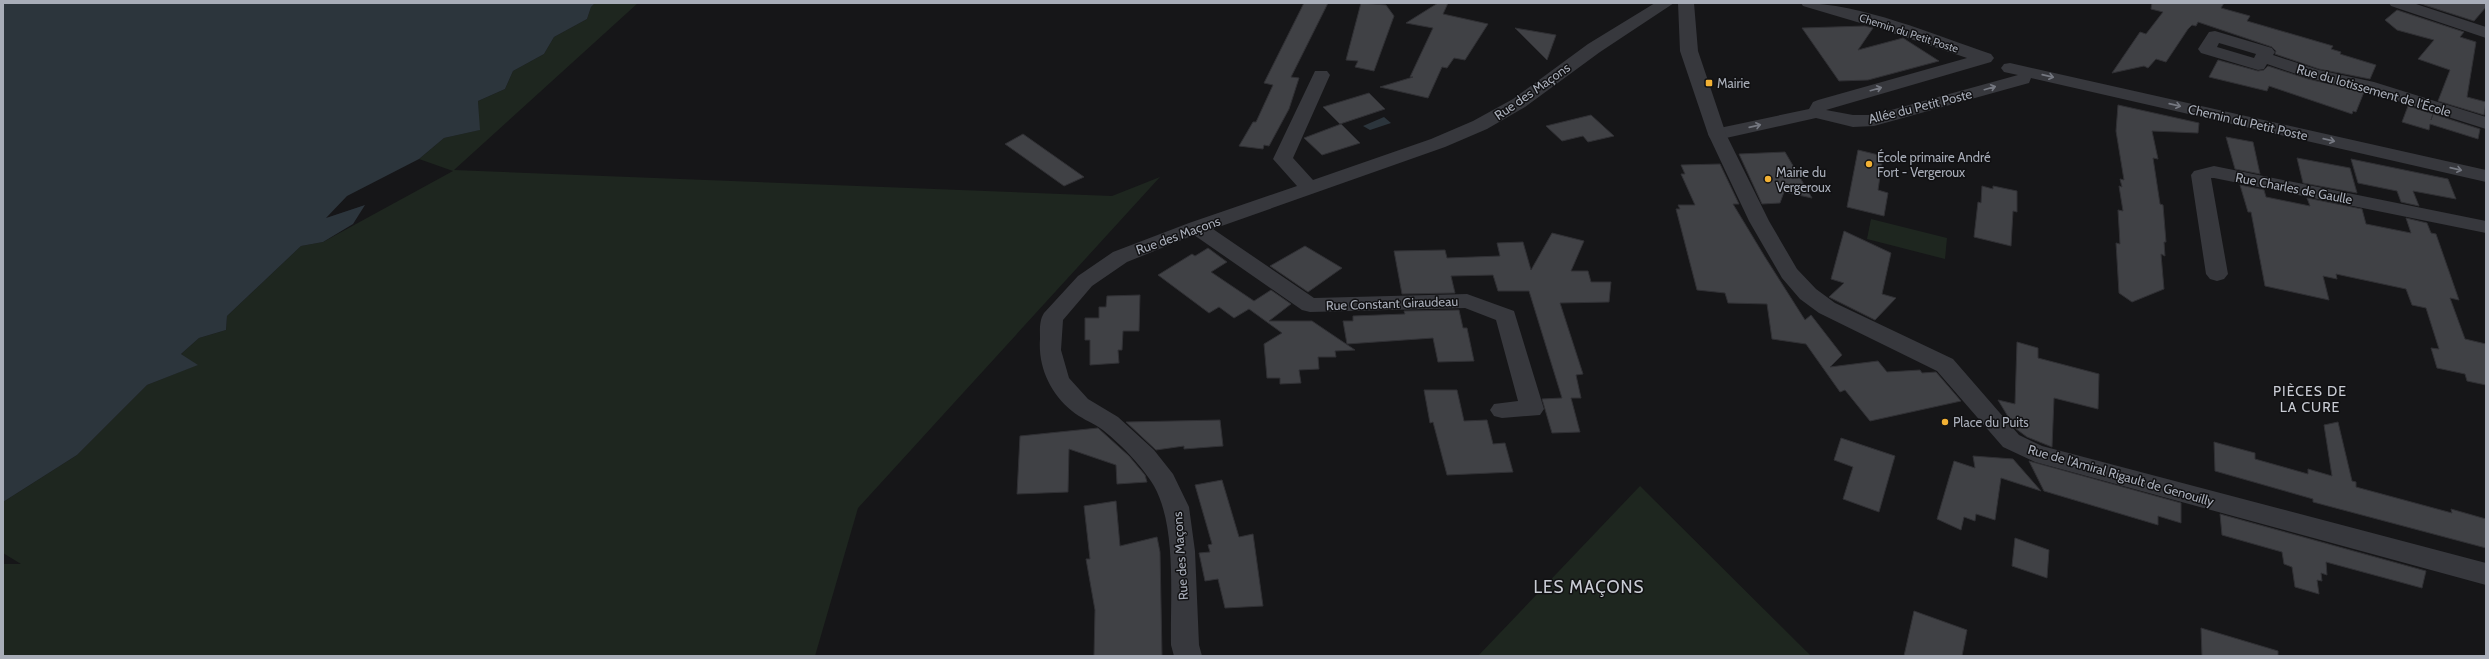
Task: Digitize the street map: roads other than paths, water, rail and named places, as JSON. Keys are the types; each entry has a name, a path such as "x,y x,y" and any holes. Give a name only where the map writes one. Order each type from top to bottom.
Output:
{"street":[{"name":"Rue des Maçons","path":"1188,656 1185,645 1181,548 1176,507 1164,481 1145,456 1110,424 1080,405 1058,382 1050,350 1052,318 1085,281 1120,257 1196,228 1438,143 1480,125 1519,103 1594,48 1666,3"},
{"name":"Rue de l'Amiral Rigault de Genouilly","path":"1686,3 1690,51 1699,86 1716,134 1759,221 1790,273 1808,294 1827,308 1945,365 2011,441 2035,453 2486,574"},
{"name":"Chemin du Petit Poste","path":"1809,3 1890,26 1985,58 1824,104 1819,106 1816,113"},
{"path":"2397,3 2486,33"},
{"name":"Rue du lotissement de l'École","path":"2263,57 2314,74 2368,86 2486,123"},
{"name":"Chemin du Petit Poste","path":"2016,73 2486,176"},
{"name":"Allée du Petit Poste","path":"1816,113 1853,121 1874,120 2016,73"},
{"path":"1310,188 1283,159 1321,75"},
{"path":"1716,134 1816,113"},
{"name":"Rue Charles de Gaulle","path":"2217,274 2201,175 2214,172 2486,227"},
{"name":"Rue Constant Giraudeau","path":"1196,228 1310,305 1467,300 1506,316 1532,409 1502,410"}],"place":[{"name":"Mairie","path":"1709,83"},
{"name":"École primaire André Fort - Vergeroux","path":"1869,164"},
{"name":"Mairie du Vergeroux","path":"1768,179"},
{"name":"Place du Puits","path":"1945,422"}],"district":[{"name":"PIÈCES DE LA CURE","path":"2310,400"},
{"name":"LES MAÇONS","path":"1589,587"}]}
